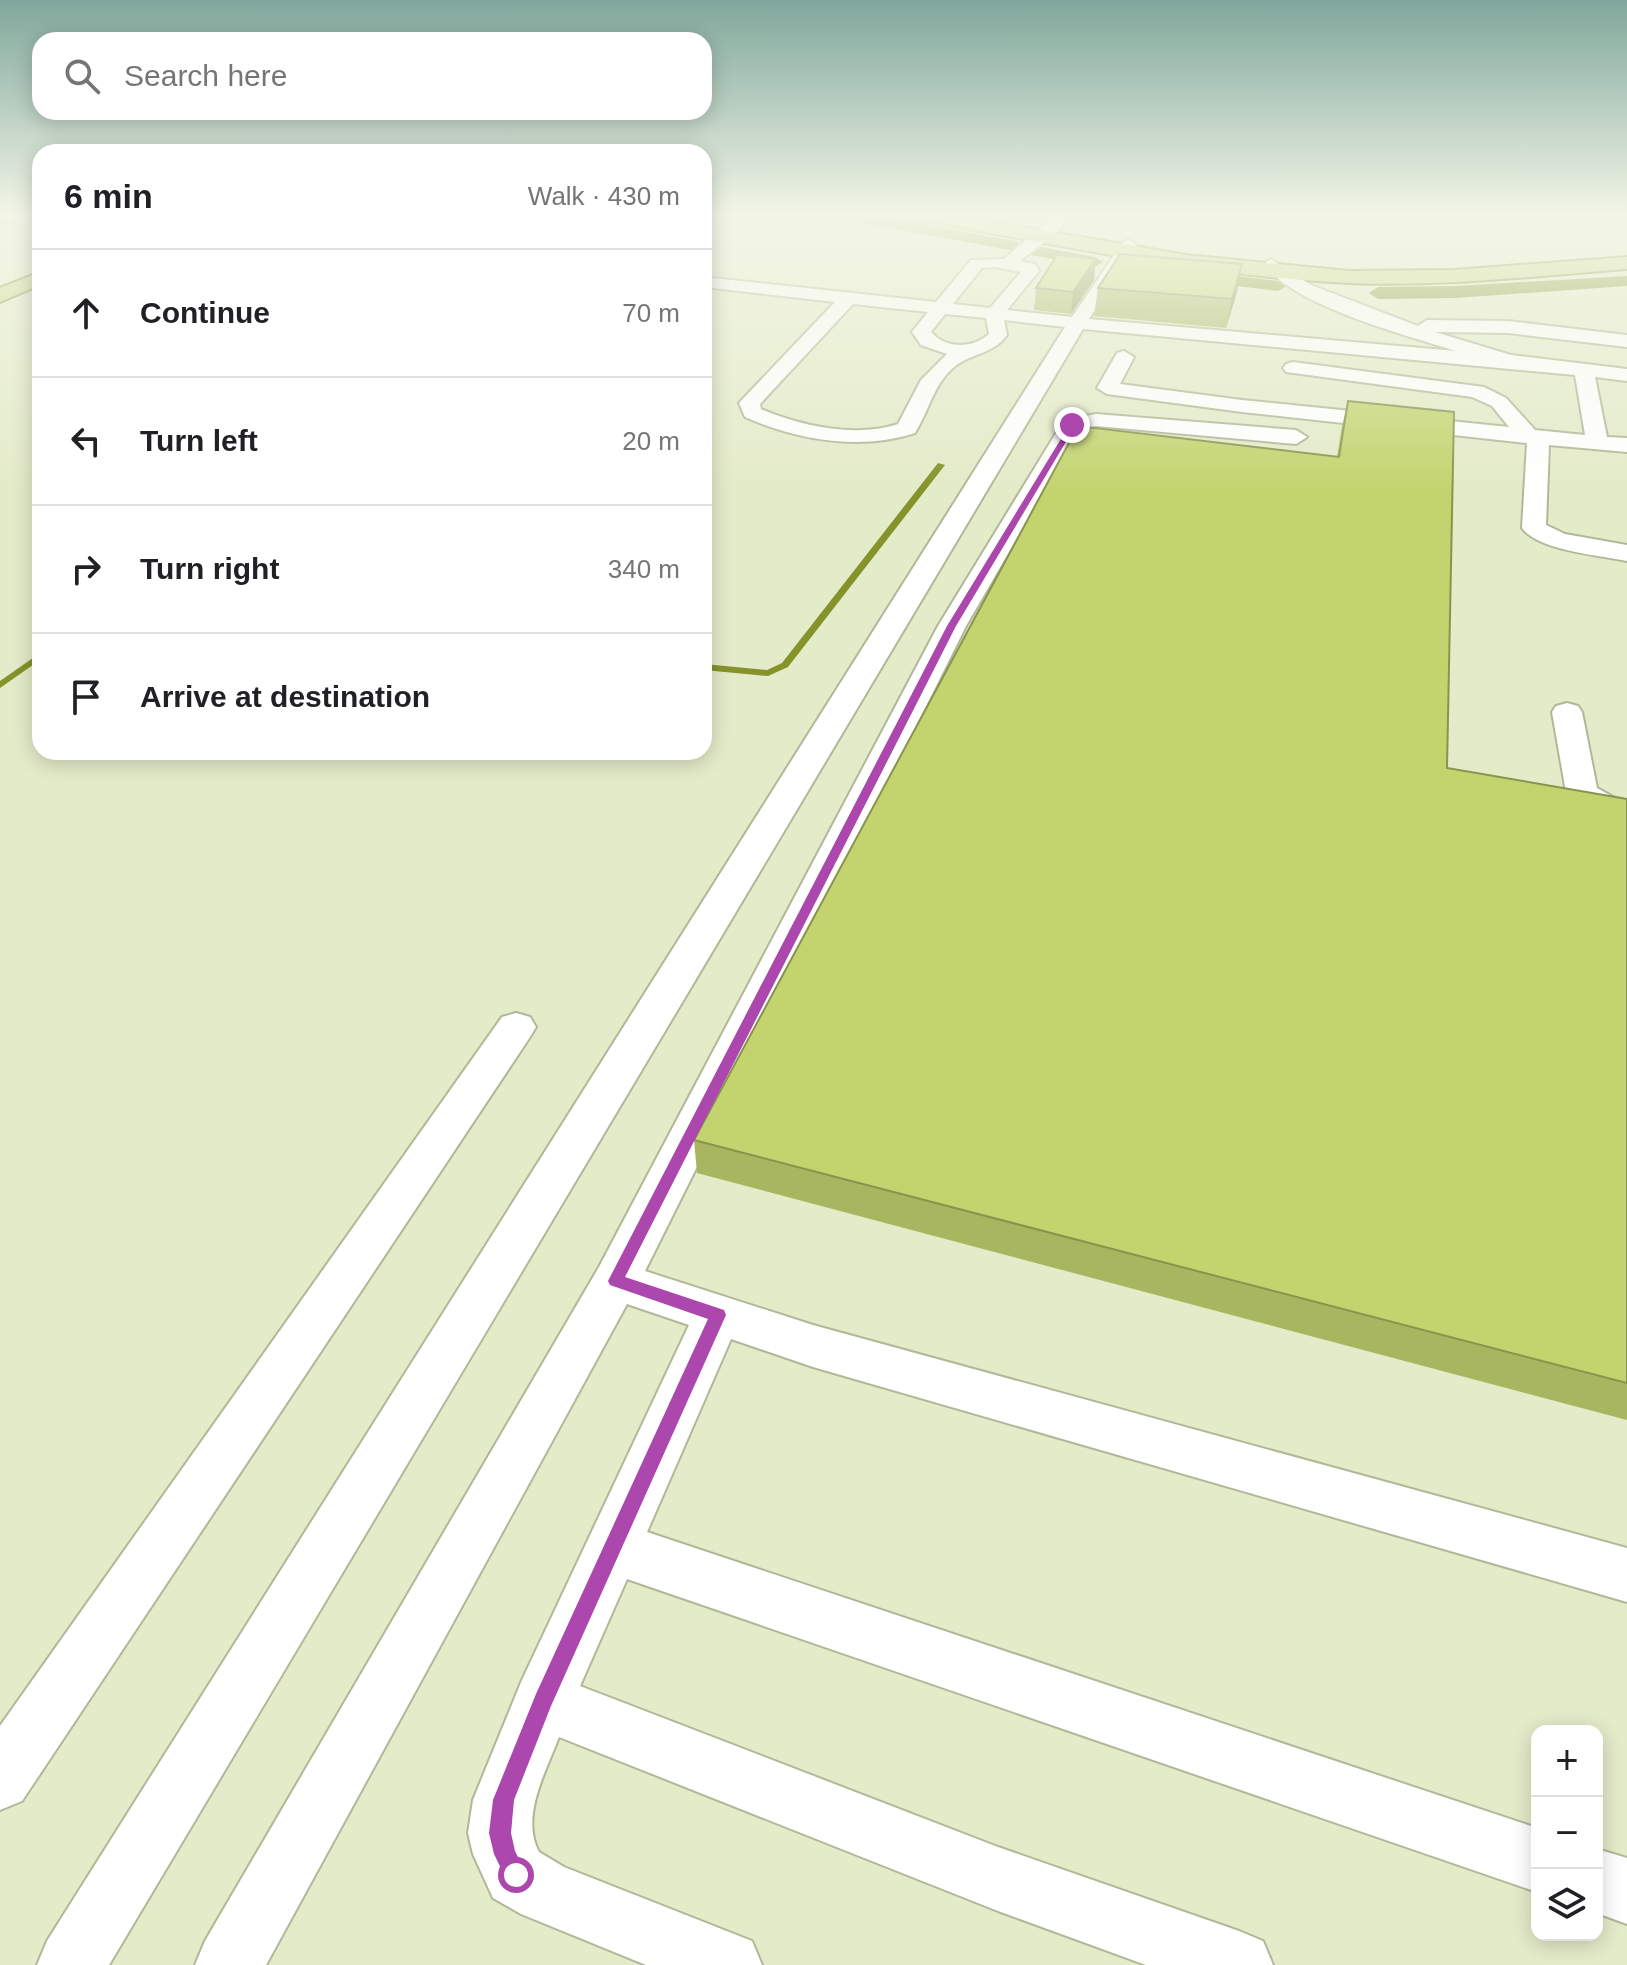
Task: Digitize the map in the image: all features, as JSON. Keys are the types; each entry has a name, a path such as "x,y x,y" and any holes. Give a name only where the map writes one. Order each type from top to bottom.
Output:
{"street":[{"path":"842,306 749,403 752,413 822,432 872,437 898,432 907,428 916,403 949,363 964,352 993,342 998,335 994,314"},
{"path":"917,306 1509,361 1627,375"},
{"path":"943,306 921,332 924,340 964,352"},
{"path":"994,314 1002,306"},
{"path":"71,1965 1089,306"},
{"path":"1345,306 1399,328 1509,361"},
{"path":"1399,328 1492,326 1627,341"},
{"path":"1124,357 1106,387 1242,406 1627,445"},
{"path":"1293,368 1477,391 1499,402 1534,437 1534,528 1558,540 1627,553"},
{"path":"1584,370 1597,443"},
{"path":"1587,394 1614,397"},
{"path":"1363,397 1514,415"},
{"path":"229,1965 616,1281 952,626 1072,425 1096,420 1296,437"},
{"path":"1567,712 1582,792 1601,804 1627,811"},
{"path":"0,1779 516,1027"},
{"path":"616,1281 844,1355 1627,1575"},
{"path":"718,1315 543,1701 504,1800 500,1833 505,1854 516,1875 544,1891 728,1965"},
{"path":"614,1548 1531,1858"},
{"path":"543,1701 998,1879 1239,1965"},
{"path":"1603,1883 1627,1891"}],"building":[{"path":"1348,401 1454,412 1447,768 1627,799 1627,1383 694,1140 1078,426 1339,457"}],"waterway":[{"path":"712,668 768,673 785,665 941,465"},
{"path":"0,685 32,662"}],"route":[{"path":"516,1875 505,1854 500,1833 504,1800 543,1701 718,1315 616,1281 952,626 1072,425"}]}
